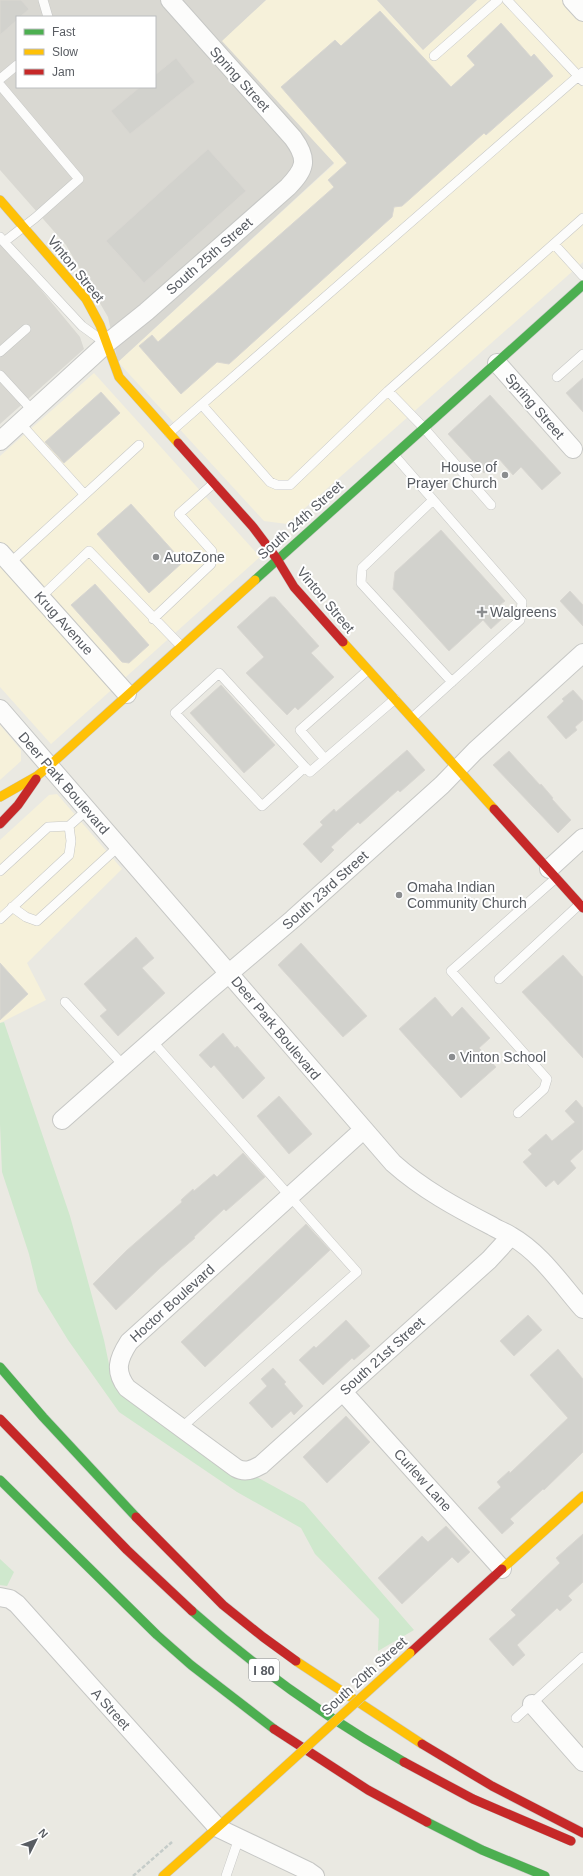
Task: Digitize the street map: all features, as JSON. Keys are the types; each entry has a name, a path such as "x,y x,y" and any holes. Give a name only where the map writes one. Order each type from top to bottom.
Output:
{"main road":[{"name":"Vinton Street","path":"0,200 86,299 100,325 119,377 253,527 277,559 294,587 553,873 581,906"},
{"name":"South 24th Street","path":"0,824 18,805 43,771 583,285"},
{"name":"South 24th Street","path":"0,797 43,771"},
{"path":"0,1367 43,1418 168,1552 223,1605 263,1637 331,1685 408,1736 492,1786 583,1833"},
{"name":"I 80","path":"0,1420 118,1541 170,1590 207,1624 276,1679 359,1736 410,1765 497,1809 583,1845"},
{"path":"0,1482 157,1635 191,1666 273,1728 336,1770 417,1817 482,1850 545,1876"},
{"name":"South 20th Street","path":"163,1876 218,1828 583,1496"}],"street":[{"name":"Spring Street","path":"170,0 293,138 304,161"},
{"path":"572,0 583,12"},
{"name":"South 25th Street","path":"106,344 146,312 288,187 302,170 304,161"},
{"path":"0,441 106,344"},
{"name":"Spring Street","path":"497,363 573,449"},
{"name":"Krug Avenue","path":"5,557 127,694"},
{"name":"South 23rd Street","path":"62,1120 293,918 436,790 583,653"},
{"name":"Deer Park Boulevard","path":"0,709 43,771 87,810 392,1163 411,1179 452,1204 512,1236 528,1247 541,1260 583,1310"},
{"path":"553,873 583,838"},
{"name":"Hoctor Boulevard","path":"248,1471 236,1468 127,1388 121,1380 119,1371 122,1353 129,1342 363,1130"},
{"name":"South 21st Street","path":"248,1471 261,1465 489,1260 512,1236"},
{"name":"Curlew Lane","path":"343,1392 502,1569"},
{"name":"A Street","path":"0,1597 10,1599 17,1604 218,1828"},
{"path":"532,1704 583,1762"},
{"path":"218,1828 315,1876"}],"lane":[{"path":"43,0 48,16"},
{"path":"434,56 498,0"},
{"path":"169,433 581,76 507,0"},
{"path":"0,79 16,66"},
{"path":"0,85 79,179 24,227 2,240 82,326 106,344"},
{"path":"202,405 270,482 277,485 290,485 388,392 583,218"},
{"path":"554,244 583,276"},
{"path":"0,352 26,329"},
{"path":"557,377 583,354"},
{"path":"0,374 33,411"},
{"path":"388,392 424,428 491,505"},
{"path":"20,423 84,494"},
{"path":"5,557 84,494 139,445"},
{"path":"394,455 522,602 520,620 412,718"},
{"path":"153,619 210,564 212,551 180,514 214,482"},
{"path":"433,500 362,568 361,583 452,682"},
{"path":"41,597 89,552 181,646"},
{"path":"325,759 300,730 368,670"},
{"path":"305,767 262,806 175,713 219,673 310,772 395,699"},
{"path":"0,871 48,828 69,826 87,810"},
{"path":"0,918 69,855 71,841 69,826"},
{"path":"12,907 26,917 37,921 119,846"},
{"path":"518,1113 544,1089 547,1079 451,971 553,873"},
{"path":"499,979 581,906"},
{"path":"65,1002 124,1066"},
{"path":"152,1041 357,1272 181,1428"},
{"path":"516,1718 583,1657"},
{"path":"226,1876 240,1838"}],"path":[{"path":"132,1876 177,1837"}],"shaded area":[{"path":"0,0 266,0 222,41 334,163 118,362 108,317 66,245 0,170"},
{"path":"266,0 377,0 423,50 477,0 563,0 583,22 583,262 287,524 264,521 118,362 334,164 221,41"},
{"path":"377,0 477,0 423,50"},
{"path":"0,240 80,337 84,349 0,424"},
{"path":"94,373 260,557 51,744 0,687 0,456"},
{"path":"0,725 21,750 21,761 0,780"},
{"path":"57,794 122,869 27,963 46,1000 0,1023 0,840 49,795"}],"green space":[{"path":"4,1022 70,1216 104,1340 111,1374 170,1429 304,1503 414,1630 378,1651 379,1619 315,1554 301,1528 237,1492 119,1412 68,1340 38,1291 29,1254 2,1172 0,1124 0,1023"},
{"path":"0,1559 14,1572 7,1586 0,1585"}],"building":[{"path":"0,0 21,0 29,9 21,16 16,16 16,21 0,35"},
{"path":"380,11 451,87 475,65 467,56 501,23 531,57 534,54 553,76 486,135 484,133 402,206 394,207 392,217 229,364 217,362 181,394 139,346 152,335 158,342 334,187 328,180 347,163 281,87 335,40 341,46"},
{"path":"176,58 195,82 130,134 111,111 139,88 156,88 156,74"},
{"path":"208,149 246,191 144,283 106,241"},
{"path":"583,378 583,412 566,393"},
{"path":"101,392 120,413 64,463 45,442"},
{"path":"490,395 561,473 542,490 521,467 513,475 499,459 484,473 448,434"},
{"path":"131,504 183,562 149,593 97,534"},
{"name":"Walgreens","path":"441,530 505,601 497,607 505,616 491,629 483,620 449,651 393,589 395,572"},
{"path":"95,584 149,645 129,663 122,662 71,605"},
{"path":"570,591 583,605 583,626 560,601"},
{"path":"270,597 275,597 319,646 311,653 334,677 298,710 295,707 287,715 246,673 264,657 237,627"},
{"path":"221,685 275,745 244,773 190,713"},
{"path":"573,690 583,701 583,720 575,727 577,730 566,739 547,717 564,701 562,699"},
{"path":"407,750 425,770 400,792 398,790 360,824 358,822 331,847 334,850 321,863 303,844 323,825 320,822 334,809 336,812"},
{"path":"509,751 540,785 541,784 571,820 558,833 493,765"},
{"path":"136,937 154,958 142,968 165,993 118,1036 100,1016 107,1010 84,984"},
{"path":"301,943 367,1016 343,1037 278,965"},
{"path":"563,955 583,977 583,1058 522,992"},
{"path":"0,963 28,994 0,1020"},
{"path":"435,997 452,1017 462,1007 490,1038 479,1048 496,1067 461,1098 399,1029"},
{"path":"223,1033 235,1048 237,1046 265,1078 243,1099 214,1065 211,1068 199,1055"},
{"path":"279,1096 312,1134 289,1154 257,1116"},
{"path":"576,1100 583,1108 583,1149 570,1161 576,1168 558,1185 554,1180 546,1187 523,1162 532,1154 528,1150 546,1134 552,1141 575,1122 565,1111"},
{"path":"243,1153 265,1177 226,1211 224,1209 194,1237 195,1238 160,1268 116,1310 93,1284 126,1251 182,1202 181,1200 193,1189 194,1191 214,1174 217,1177"},
{"path":"306,1224 330,1250 205,1367 181,1342"},
{"path":"528,1315 542,1330 514,1356 500,1341"},
{"path":"346,1320 370,1346 354,1360 352,1358 323,1385 299,1360 314,1346 316,1348"},
{"path":"558,1349 583,1379 583,1452 544,1490 543,1489 510,1519 514,1523 502,1534 478,1508 501,1487 497,1482 509,1471 510,1473 568,1418 530,1375"},
{"path":"273,1368 286,1382 284,1384 303,1406 294,1415 291,1411 272,1428 249,1403 267,1386 261,1379"},
{"path":"346,1416 370,1442 327,1483 303,1457"},
{"path":"446,1526 470,1552 458,1563 452,1557 402,1604 378,1578 422,1536 428,1542"},
{"path":"583,1534 583,1582 568,1596 572,1600 560,1611 557,1608 517,1645 525,1655 513,1666 489,1639 516,1615 511,1610 560,1563 556,1558"}],"traffic: fast":[{"path":"255,580 583,285"},
{"path":"0,1367 43,1417 136,1517"},
{"path":"0,1480 157,1635 191,1665 274,1729"},
{"path":"192,1611 242,1653 294,1692 321,1711 404,1762"},
{"path":"427,1822 482,1850 545,1876"}],"traffic: slow":[{"path":"0,200 86,299 100,325 119,377 178,443"},
{"path":"0,797 37,776 49,766 255,580"},
{"path":"343,642 494,809"},
{"path":"502,1569 583,1496"},
{"path":"256,1793 410,1653"},
{"path":"296,1661 422,1744"},
{"path":"163,1876 256,1793"}],"traffic: jam":[{"path":"178,443 253,527 277,559 294,587 343,642"},
{"path":"0,824 18,805 36,779"},
{"path":"494,809 583,908"},
{"path":"0,1419 127,1550 192,1611"},
{"path":"136,1517 223,1605 296,1661"},
{"path":"410,1653 502,1569"},
{"path":"274,1729 368,1790 427,1822"},
{"path":"422,1744 492,1786 583,1833"},
{"path":"404,1762 473,1799 571,1841"}],"place":[{"name":"House of Prayer Church","path":"505,475"},
{"name":"AutoZone","path":"156,557"},
{"name":"Walgreens","path":"482,612"},
{"name":"Omaha Indian Community Church","path":"399,895"},
{"name":"Vinton School","path":"452,1057"}]}
